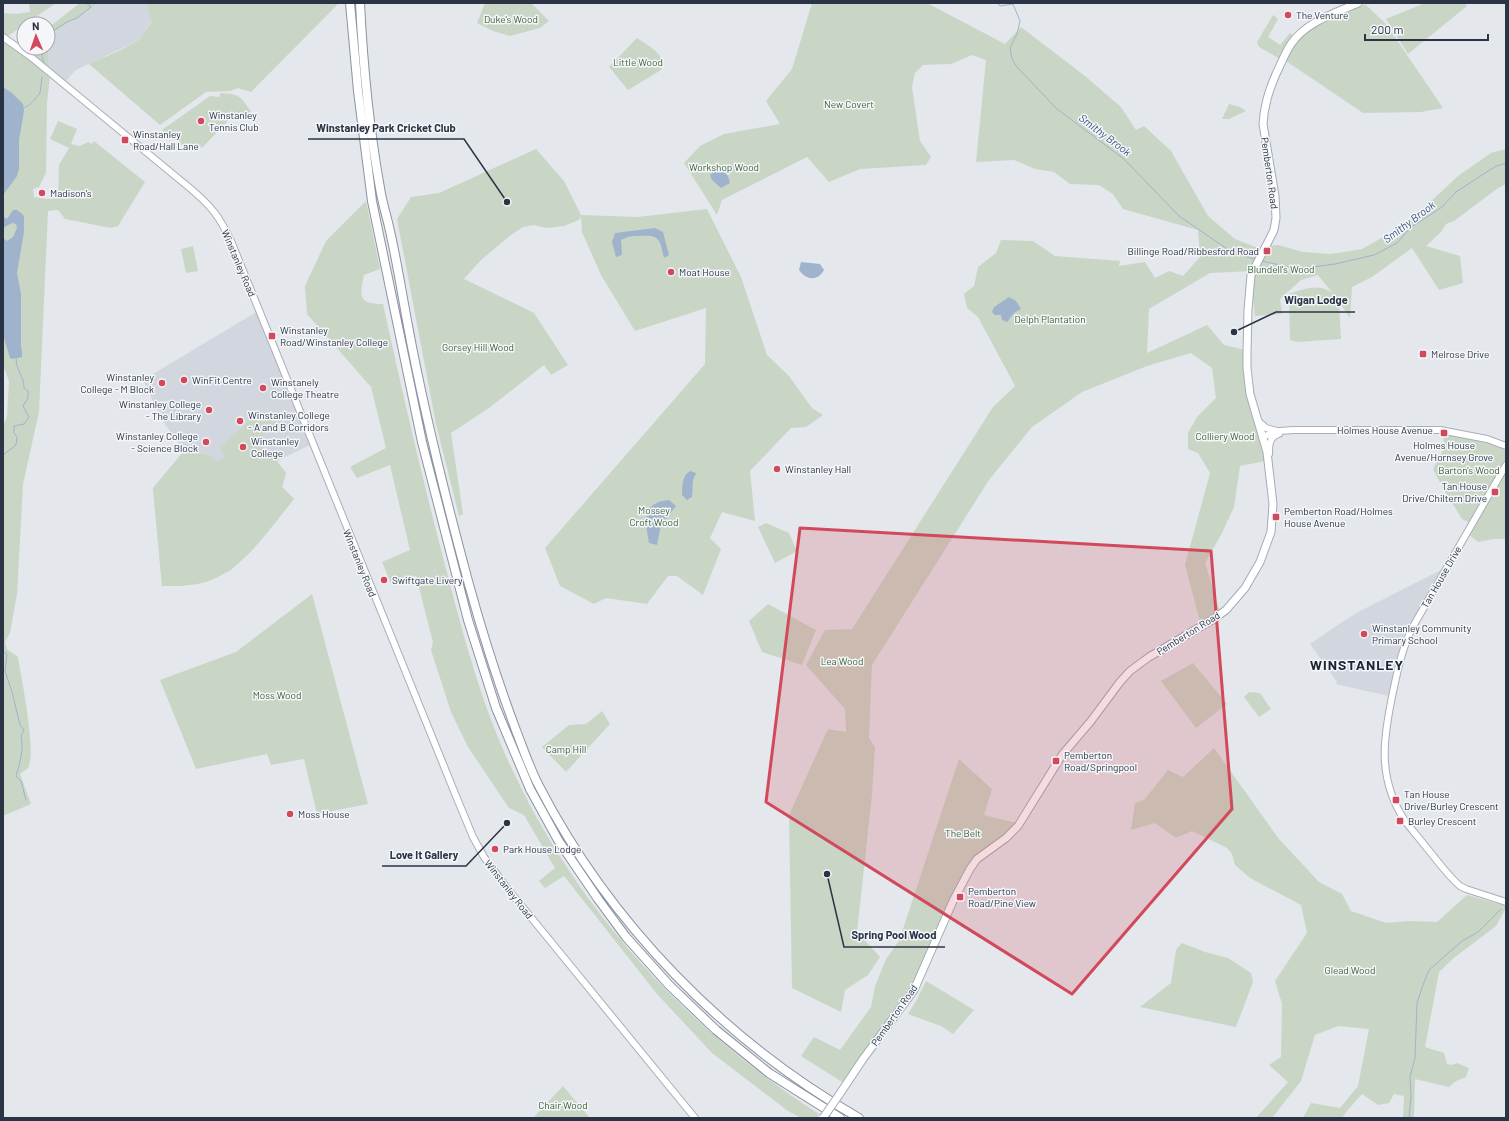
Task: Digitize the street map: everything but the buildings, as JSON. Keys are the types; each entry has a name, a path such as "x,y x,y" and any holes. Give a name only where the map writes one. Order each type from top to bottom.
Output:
{"highway":[{"path":"350,3 357,85 372,201 422,442 468,620 496,708 530,789 558,840 598,899 626,937 669,985 716,1030 769,1073 840,1118"},
{"path":"361,3 361,27 366,84 380,190 390,230 417,377 441,479 480,623 500,690 538,785 565,832 596,879 643,940 701,1002 770,1060 829,1101 860,1118"}],"main road":[{"name":"Pemberton Road","path":"823,1118 863,1059 914,990 950,908 970,869 977,859 1006,838 1018,826 1062,755 1130,671 1149,657 1219,615 1234,601 1251,580 1264,554 1272,522 1273,504 1269,458 1250,398 1247,368 1249,291 1251,275 1274,230 1276,218 1275,196 1263,124 1266,99 1281,63 1292,42 1304,30 1319,21 1358,3"}],"street":[{"name":"Winstanley Road","path":"3,37 31,57 191,189 212,208 218,216 231,241 473,837 484,857 507,888 695,1118"},
{"path":"1257,420 1266,428 1279,431"},
{"path":"1269,458 1269,446 1272,438 1276,435 1294,430"},
{"name":"Holmes House Avenue","path":"1262,436 1279,431 1294,430 1440,430 1470,434 1506,446"},
{"name":"Tan House Drive","path":"1506,465 1442,574 1407,638 1391,699 1385,734 1384,755 1387,779 1394,801 1408,824 1440,864 1460,886 1506,902"}],"highlighted area":[{"path":"800,528 1211,551 1232,809 1072,994 766,802"}],"shaded area":[{"path":"99,3 146,3 152,23 147,27 143,37 76,70 66,81 50,71 48,66 48,56 56,56 56,31"},
{"name":"Winstanley College","path":"258,311 310,445 277,461 286,473 282,487 294,499 254,548 230,571 203,582 182,586 162,586 153,488 184,451 162,420 143,380"},
{"name":"Winstanley Community Primary School","path":"1441,570 1402,638 1388,696 1336,684 1337,682 1310,644 1360,611"}],"green space":[{"path":"29,3 56,3 37,16 16,16 16,30 8,36 3,33 3,13 14,14 30,12"},
{"path":"80,3 99,3 56,31 56,22"},
{"path":"146,3 339,3 251,92 238,88 230,91 206,92 160,125 89,64 122,49 141,38 152,23"},
{"name":"Duke's Wood","path":"485,3 531,3 549,21 540,28 510,36 493,31 477,23"},
{"path":"812,3 927,3 1005,44 1021,27 1085,76 1121,107 1136,130 1144,126 1171,151 1208,216 1235,239 1263,250 1252,271 1210,273 1149,309 1147,353 1207,325 1224,345 1246,350 1246,394 1265,461 1240,466 1234,507 1221,535 1205,563 1220,611 1201,625 1185,565 1210,473 1198,453 1188,449 1188,433 1197,417 1216,398 1212,368 1191,353 1147,366 1082,392 1032,427 989,480 872,665 869,738 875,747 872,795 857,932 880,957 868,975 845,990 841,1012 792,988 789,815 828,729 846,732 845,709 806,665 825,630 852,629 993,407 1015,386 978,317 967,308 964,294 974,286 978,267 996,253 1001,240 1033,241 1055,256 1120,261 1119,266 1145,262 1155,278 1169,271 1183,276 1200,257 1198,230 1123,209 1113,194 1099,185 1070,184 1054,172 1035,169 1014,160 976,162 986,60 972,55 951,64 923,65 915,73 912,87 920,141 931,157 926,165 860,169 829,182 807,157 722,200 717,215 684,163 700,146 724,134 780,124 766,101 792,69"},
{"path":"1425,3 1465,3 1467,6 1408,54 1386,19"},
{"path":"1365,4 1386,24 1443,108 1421,112 1363,113 1286,61 1293,46 1310,29"},
{"path":"1273,15 1278,19 1268,37 1280,45 1290,33 1293,36 1280,59 1259,47 1257,42"},
{"name":"Little Wood","path":"637,38 651,47 659,55 662,60 662,65 661,70 628,90 609,67"},
{"path":"3,42 16,50 16,56 25,56 50,76 47,103 46,173 39,187 33,189 34,197 47,199 58,198 59,165 69,148 50,139 58,121 77,129 71,144 80,146 88,142 92,144 94,141 145,182 118,226 111,228 65,219 58,210 48,211 39,412 23,484 17,594 10,633 5,642 7,649 18,657 25,697 31,747 28,768 20,774 31,804 3,816 3,427 7,416 9,381 3,365"},
{"path":"35,56 48,56 48,66"},
{"name":"Winstanley Tennis Club","path":"220,93 238,96 251,111 245,117 236,112 202,148 198,144 191,152 162,130 210,96 220,97"},
{"path":"1229,104 1240,107 1246,111 1229,119 1222,119"},
{"path":"536,149 564,181 581,215 637,217 707,209 741,277 767,355 789,376 812,408 823,415 806,427 791,428 750,471 755,521 722,512 710,538 721,549 703,595 677,576 668,576 647,604 606,598 594,604 560,586 545,548 705,364 706,308 635,331 601,275 582,232 581,216 579,220 564,226 546,228 534,225 523,227 481,260 464,279 534,313 568,365 551,375 544,365 489,408 451,433 463,514 459,516 436,424 397,219 411,197 439,193"},
{"name":"Blundell's Wood","path":"1506,149 1506,184 1498,188 1454,221 1446,224 1441,232 1426,246 1460,256 1463,283 1439,290 1412,248 1372,277 1352,287 1350,318 1335,296 1336,304 1339,304 1341,339 1297,342 1290,340 1289,294 1307,289 1318,288 1329,291 1334,295 1318,275 1301,280 1280,299 1282,314 1255,316 1251,276 1270,246 1278,245 1303,252 1331,254 1362,249 1394,231 1428,204 1458,176 1491,153"},
{"path":"366,201 380,269 364,275 361,293 362,297 368,302 383,304 420,467 459,617 482,694 512,769 539,821 569,871 604,918 641,963 682,1005 725,1045 771,1081 819,1114 817,1118 801,1118 788,1111 712,1053 657,994 564,876 545,888 539,881 555,868 524,815 509,808 468,747 451,712 431,650 433,642 416,576 391,583 382,562 410,550 390,465 357,478 350,467 386,448 371,387 307,314 305,286 326,241"},
{"path":"193,246 198,271 186,273 181,249"},
{"path":"259,412 264,417 266,416 269,419 271,417 273,419 272,421 274,420 276,422 274,429 258,437 268,457 272,455 286,473 282,487 294,499 254,548 230,570 216,578 202,583 162,586 153,488 184,451 183,449 211,456 217,462 222,458 223,459 226,456 219,448"},
{"name":"Barton's Wood","path":"1444,433 1483,439 1506,450 1506,539 1493,539 1478,542 1467,533 1472,524 1462,519 1433,469 1443,450"},
{"path":"766,523 789,533 797,551 775,563 758,527"},
{"name":"Moss Wood","path":"312,594 368,804 317,814 304,759 271,765 267,754 196,769 160,680 236,652"},
{"path":"768,604 816,630 802,665 762,652 749,621"},
{"path":"1193,663 1227,704 1196,728 1161,681"},
{"path":"1249,692 1260,693 1271,709 1259,717 1244,697"},
{"name":"Camp Hill","path":"602,711 610,724 566,772 542,747 569,725 586,724"},
{"name":"Glead Wood","path":"1214,748 1279,839 1319,882 1342,894 1351,911 1386,923 1408,921 1437,922 1467,895 1506,906 1496,926 1455,957 1439,972 1425,1047 1444,1053 1447,1064 1452,1065 1457,1063 1469,1068 1466,1077 1456,1081 1449,1087 1415,1079 1414,1118 1403,1118 1404,1096 1394,1094 1389,1103 1378,1105 1362,1094 1342,1118 1303,1118 1311,1103 1340,1108 1358,1086 1369,1029 1338,1026 1315,1035 1301,1081 1272,1118 1256,1118 1288,1082 1269,1065 1281,1057 1282,1004 1275,981 1307,933 1301,905 1250,878 1235,865 1232,854 1227,848 1192,831 1176,838 1155,823 1131,830 1135,803 1144,800 1168,770 1183,777"},
{"name":"The Belt","path":"959,759 992,789 984,815 1017,823 1012,829 986,848 971,862 913,988 842,1082 801,1056 814,1037 840,1050 871,1007 875,986 886,959 899,941"},
{"path":"1182,943 1205,952 1228,958 1251,973 1253,982 1236,1027 1140,1007 1171,983 1176,950"},
{"path":"926,981 974,1010 953,1034 941,1026 908,1014"},
{"name":"Chair Wood","path":"563,1086 590,1118 533,1118"}],"water":[{"path":"3,87 12,93 23,104 24,111 19,140 19,169 17,176 3,195"},
{"path":"723,170 728,176 730,183 721,188 712,180 710,175 715,171"},
{"path":"13,210 17,210 24,216 24,232 17,273 21,294 22,357 12,359 10,358 3,335 3,238 7,241 13,237 17,228 16,224 12,223 3,228 3,216 7,219"},
{"path":"655,228 663,232 669,255 664,258 660,243 655,237 635,236 621,240 622,255 616,257 612,242 615,233"},
{"path":"801,262 820,264 824,270 822,274 816,278 809,278 802,274 799,270"},
{"path":"1009,297 1016,301 1021,309 1014,313 1007,322 1002,320 1001,315 995,315 992,312 994,307"},
{"path":"690,471 696,473 693,480 692,497 687,500 682,495 682,485 685,476"},
{"path":"669,500 676,506 661,525 657,545 649,543 646,520 649,509 660,502"}],"waterway":[{"name":"Smithy Brook","path":"56,29 77,18 91,7 86,3"},
{"name":"Smithy Brook","path":"997,3 1000,6 1013,4 1020,21 1017,34 1010,48 1012,59 1017,67 1057,109 1124,159 1179,216 1233,253 1254,259"},
{"name":"Smithy Brook","path":"42,56 44,64"},
{"name":"Smithy Brook","path":"23,108 31,103 40,93 42,77"},
{"name":"Smithy Brook","path":"1262,261 1293,268 1312,267 1335,264 1374,255 1397,243 1410,228 1442,207 1456,192 1496,166 1506,163"},
{"path":"3,455 16,445 17,437 14,433 14,426 24,424 29,417 23,406 28,398 28,391 24,388 23,380 17,367 16,358"},
{"path":"3,651 7,654 5,671 20,725 24,730 21,736 22,751 16,776 21,781 26,800"},
{"path":"1409,1118 1411,1096 1410,1077 1415,1058 1417,1003 1429,970 1462,941 1478,932 1501,909"}],"place":[{"name":"The Venture","path":"1288,15"},
{"name":"Winstanley Tennis Club","path":"201,121"},
{"name":"Winstanley Road/Hall Lane","path":"125,140"},
{"name":"Madison's","path":"42,193"},
{"name":"Winstanley Park Cricket Club","path":"507,202"},
{"name":"Billinge Road/Ribbesford Road","path":"1267,251"},
{"name":"Moat House","path":"671,272"},
{"name":"Wigan Lodge","path":"1234,332"},
{"name":"Winstanley Road/Winstanley College","path":"272,336"},
{"name":"Melrose Drive","path":"1423,354"},
{"name":"WinFit Centre","path":"184,380"},
{"name":"Winstanley College - M Block","path":"162,383"},
{"name":"Winstanely College Theatre","path":"263,388"},
{"name":"Winstanley College - The Library","path":"209,410"},
{"name":"Winstanley College - A and B Corridors","path":"240,421"},
{"name":"Holmes House Avenue/Hornsey Grove","path":"1444,433"},
{"name":"Winstanley College - Science Block","path":"206,442"},
{"name":"Winstanley College","path":"243,447"},
{"name":"Winstanley Hall","path":"777,469"},
{"name":"Tan House Drive/Chiltern Drive","path":"1495,492"},
{"name":"Pemberton Road/Holmes House Avenue","path":"1276,517"},
{"name":"Swiftgate Livery","path":"384,580"},
{"name":"Winstanley Community Primary School","path":"1364,634"},
{"name":"Pemberton Road/Springpool","path":"1056,761"},
{"name":"Tan House Drive/Burley Crescent","path":"1396,800"},
{"name":"Moss House","path":"290,814"},
{"name":"Burley Crescent","path":"1400,821"},
{"name":"Love It Gallery","path":"507,823"},
{"name":"Park House Lodge","path":"495,849"},
{"name":"Spring Pool Wood","path":"827,874"},
{"name":"Pemberton Road/Pine View","path":"960,897"}],"district":[{"name":"WINSTANLEY","path":"1357,665"}],"park label":[{"name":"New Covert","path":"849,104"},
{"name":"Workshop Wood","path":"724,167"},
{"name":"Delph Plantation","path":"1050,319"},
{"name":"Gorsey Hill Wood","path":"478,347"},
{"name":"Colliery Wood","path":"1225,436"},
{"name":"Mossey Croft Wood","path":"654,516"},
{"name":"Lea Wood","path":"842,661"}]}
